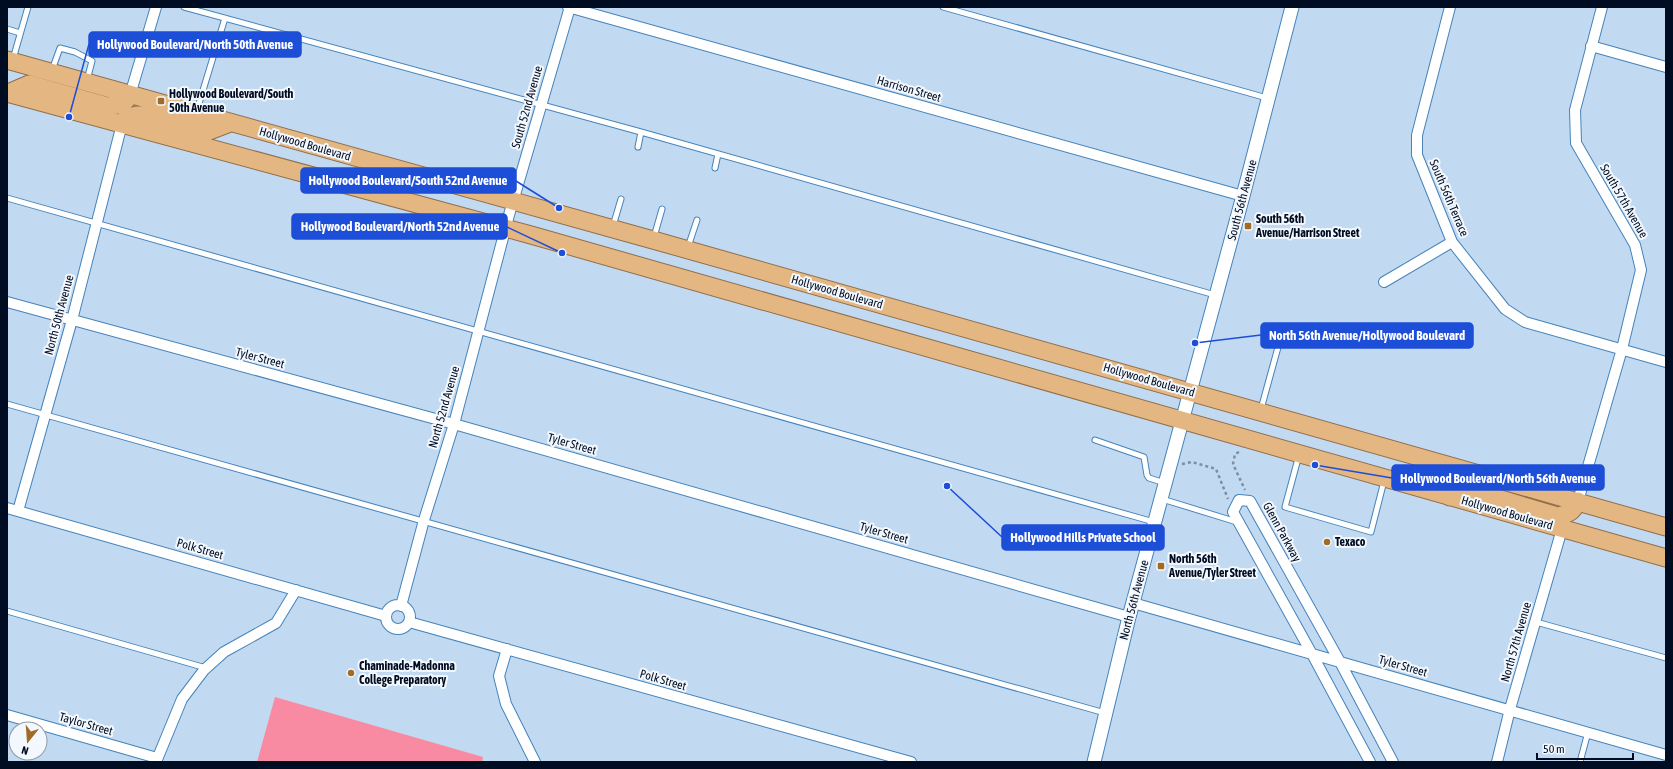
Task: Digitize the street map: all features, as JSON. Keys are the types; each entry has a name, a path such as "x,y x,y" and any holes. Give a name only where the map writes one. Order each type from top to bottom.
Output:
{"highway":[{"name":"Hollywood Boulevard","path":"10,61 230,123 509,215 1183,421 1666,558"},
{"path":"8,93 29,84 107,106 119,106 125,102 130,95"},
{"name":"Hollywood Boulevard","path":"8,93 122,124 509,215 612,229 1666,527"},
{"path":"122,124 127,117 137,115 149,115 209,131 230,123"},
{"path":"1450,497 1474,491 1557,516 1568,514 1575,509 1578,502"}],"street":[{"path":"130,95 156,7"},
{"name":"South 52nd Avenue","path":"509,215 569,7"},
{"name":"Harrison Street","path":"569,7 1243,196"},
{"name":"South 56th Avenue","path":"1190,392 1292,7"},
{"name":"South 56th Terrace","path":"1450,7 1417,135 1417,155 1452,242 1505,310 1525,322 1622,349"},
{"name":"South 57th Avenue","path":"1578,502 1622,349 1641,270 1636,245 1576,143 1575,110 1602,7"},
{"path":"1591,46 1666,67"},
{"name":"North 50th Avenue","path":"18,511 72,320 122,124"},
{"name":"North 52nd Avenue","path":"401,606 424,520 454,424 509,215"},
{"path":"1384,282 1452,242"},
{"name":"Tyler Street","path":"7,302 454,424 1129,617"},
{"path":"1622,349 1666,362"},
{"name":"North 56th Avenue","path":"1094,762 1129,617 1190,392"},
{"name":"Glenn Parkway","path":"1233,512 1238,500 1250,501 1340,662 1393,762"},
{"name":"Polk Street","path":"7,508 386,616"},
{"path":"1233,512 1370,762"},
{"name":"North 57th Avenue","path":"1497,762 1510,709 1562,529"},
{"path":"157,760 182,700 206,668 224,652 276,623 296,590"},
{"name":"Tyler Street","path":"1133,603 1510,709 1666,755"},
{"path":"401,606 409,612 409,622 404,628 396,629 389,626 386,616 391,608 401,606"},
{"name":"Polk Street","path":"409,622 911,762"},
{"path":"507,649 499,676 506,704 535,762"},
{"name":"Taylor Street","path":"7,715 157,760"}],"lane":[{"path":"10,61 28,7"},
{"path":"184,7 542,104 1216,295"},
{"path":"943,7 1268,98"},
{"path":"197,113 225,18"},
{"path":"7,29 20,33"},
{"path":"52,73 60,48 75,52 92,61 86,82"},
{"path":"638,147 641,132"},
{"path":"715,168 718,154"},
{"path":"7,198 1155,522"},
{"path":"612,229 621,199"},
{"path":"653,240 662,209"},
{"path":"688,250 696,220"},
{"path":"1260,412 1280,340"},
{"path":"7,404 1106,713"},
{"path":"1095,440 1144,457 1147,475 1166,483"},
{"path":"1299,454 1285,507 1371,532 1385,479"},
{"path":"1161,499 1239,522"},
{"path":"7,611 206,668"},
{"path":"1536,622 1666,658"},
{"path":"1580,762 1588,732"}],"path":[{"path":"1250,501 1233,464 1236,454 1259,443"},
{"path":"1170,467 1192,462 1216,469 1233,512"}],"shaded area":[{"path":"275,697 483,757 482,762 257,762"}],"place":[{"name":"Hollywood Boulevard/South 50th Avenue","path":"161,101"},
{"name":"Hollywood Boulevard/North 50th Avenue","path":"69,117"},
{"name":"Hollywood Boulevard/South 52nd Avenue","path":"559,208"},
{"name":"South 56th Avenue/Harrison Street","path":"1248,226"},
{"name":"Hollywood Boulevard/North 52nd Avenue","path":"562,253"},
{"name":"North 56th Avenue/Hollywood Boulevard","path":"1195,343"},
{"name":"Hollywood Boulevard/North 56th Avenue","path":"1315,465"},
{"name":"Hollywood Hills Private School","path":"947,486"},
{"name":"Texaco","path":"1327,542"},
{"name":"North 56th Avenue/Tyler Street","path":"1161,566"},
{"name":"Chaminade-Madonna College Preparatory","path":"351,673"}]}
